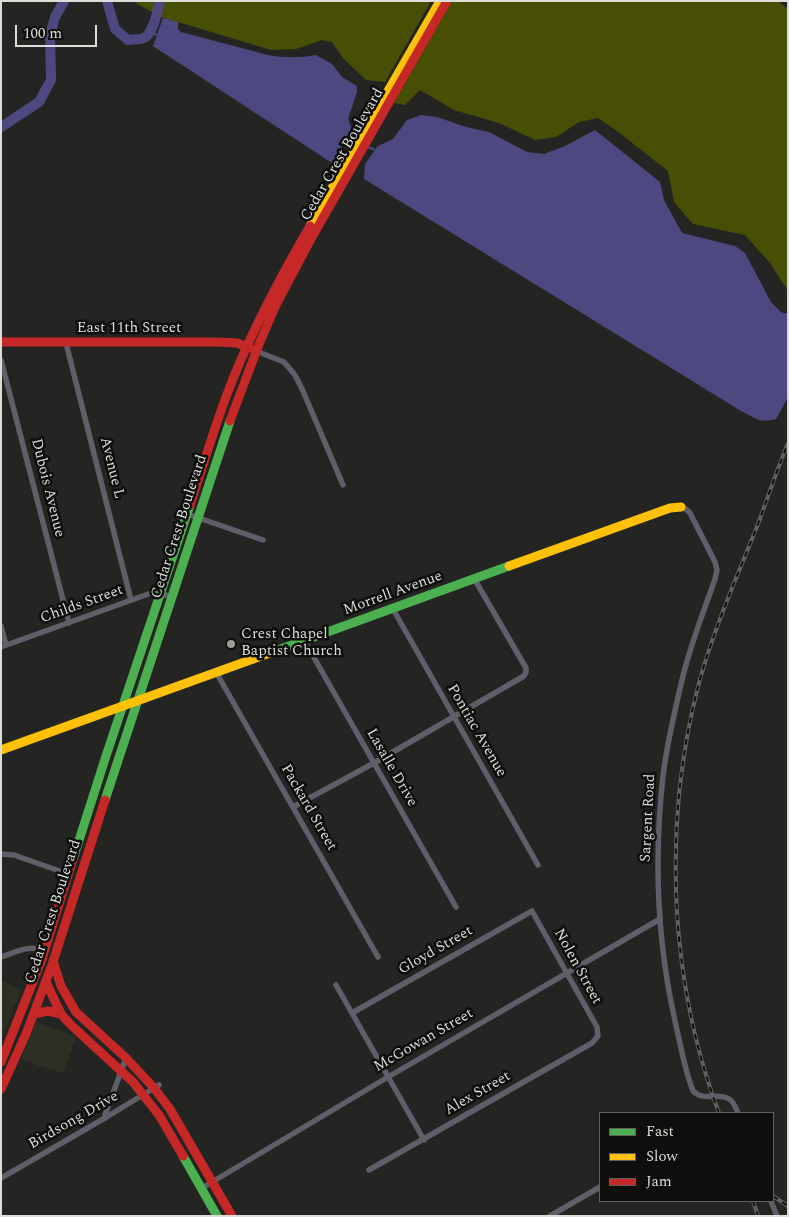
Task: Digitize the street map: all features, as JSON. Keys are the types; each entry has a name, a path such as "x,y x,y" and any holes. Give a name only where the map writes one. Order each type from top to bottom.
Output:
{"main road":[{"name":"Cedar Crest Boulevard","path":"1,1089 26,1034 53,962 235,406 256,351 309,235 440,1"},
{"name":"Cedar Crest Boulevard","path":"2,1060 43,955 226,397 246,347 268,302 447,1"},
{"name":"East 11th Street","path":"1,342 217,342 237,343 256,351"},
{"name":"Morrell Avenue","path":"1,750 670,508 681,507"},
{"path":"68,874 80,878"},
{"path":"216,1216 202,1188 159,1115 144,1095 121,1070 61,1014 46,982 43,955 48,952 52,956 61,986 76,1012 157,1086 232,1216"},
{"path":"34,1014 43,1010 52,1010 61,1014"},
{"path":"14,1029 26,1034"},
{"path":"2,1060 13,1062"}],"street":[{"name":"Avenue L","path":"66,343 131,600"},
{"path":"256,351 284,362 295,375 343,485"},
{"name":"Dubois Avenue","path":"1,360 69,623"},
{"name":"Sargent Road","path":"681,507 690,513 712,554 717,570 716,579 683,674 664,774 659,840 660,920 670,999 693,1091 703,1097 730,1099 738,1112"},
{"path":"187,514 263,540"},
{"path":"293,807 374,763 524,676 526,668 475,580"},
{"name":"Childs Street","path":"4,646 151,593 172,597"},
{"name":"Pontiac Avenue","path":"393,609 538,865"},
{"path":"1,626 4,646"},
{"name":"Lasalle Drive","path":"304,640 456,907"},
{"name":"Packard Street","path":"216,672 378,957"},
{"path":"1,854 14,856 68,874"},
{"name":"Nolen Street","path":"532,911 597,1027 598,1036"},
{"name":"Gloyd Street","path":"352,1013 532,911"},
{"name":"McGowan Street","path":"202,1188 388,1076 660,920"},
{"path":"1,956 34,947 43,955"},
{"path":"336,985 424,1140"},
{"name":"Alex Street","path":"369,1170 592,1043 598,1036"},
{"path":"105,1118 126,1058"},
{"name":"Birdsong Drive","path":"1,1178 157,1086"},
{"path":"550,1216 599,1187"},
{"path":"771,1202 777,1216"}],"shaded area":[{"path":"163,18 178,22 178,29 181,32 268,55 304,57 316,55 332,64 342,77 357,86 357,92 348,119 352,130 332,163 153,46"},
{"path":"421,115 437,117 466,127 489,132 527,152 544,154 565,146 595,130 660,182 664,200 682,233 735,246 745,253 771,302 781,312 788,314 788,396 776,419 761,420 741,411 364,179 365,164 378,146 393,139 407,120"},
{"path":"1,980 21,989 1,1040"},
{"path":"36,1022 73,1035 76,1038 63,1073 21,1060"}],"green space":[{"path":"132,1 431,1 385,82 366,80 343,58 332,42 322,40 296,49 271,50 163,18"},
{"path":"452,1 778,1 788,8 788,291 770,263 745,235 693,224 674,202 668,171 598,118 579,122 556,137 535,140 499,123 454,110 420,90 405,105 394,103"}],"waterway":[{"path":"1,127 39,102 51,80 50,35 55,17 64,1"},
{"path":"107,1 115,29 128,40 142,39 150,32 160,1"},
{"path":"150,32 157,35"},
{"path":"348,134 356,140"},
{"path":"366,146 375,150"}],"railway":[{"path":"719,1112 695,1036 681,956 677,916 676,875 679,794 689,725 705,663 788,443"},
{"path":"774,1197 788,1206"},
{"path":"753,1202 758,1216"}],"traffic: fast":[{"path":"105,800 230,421"},
{"path":"74,856 190,505"},
{"path":"278,650 509,566"},
{"path":"183,1156 217,1216"}],"traffic: slow":[{"path":"310,226 440,1"},
{"path":"509,566 670,508 681,507"},
{"path":"1,750 278,650"}],"traffic: jam":[{"path":"230,421 276,305 312,237 447,1"},
{"path":"190,505 221,410 244,353 275,288 310,226"},
{"path":"1,342 217,342 237,343 250,348"},
{"path":"1,1089 26,1034 53,962 105,800"},
{"path":"1,1062 42,959 74,856"},
{"path":"53,961 61,986 76,1012 126,1058 154,1088 170,1109 232,1216"},
{"path":"46,982 61,1014 133,1082 159,1115 183,1156"},
{"path":"34,1014 48,1011 61,1014"}],"place":[{"name":"Crest Chapel Baptist Church","path":"231,644"}]}
